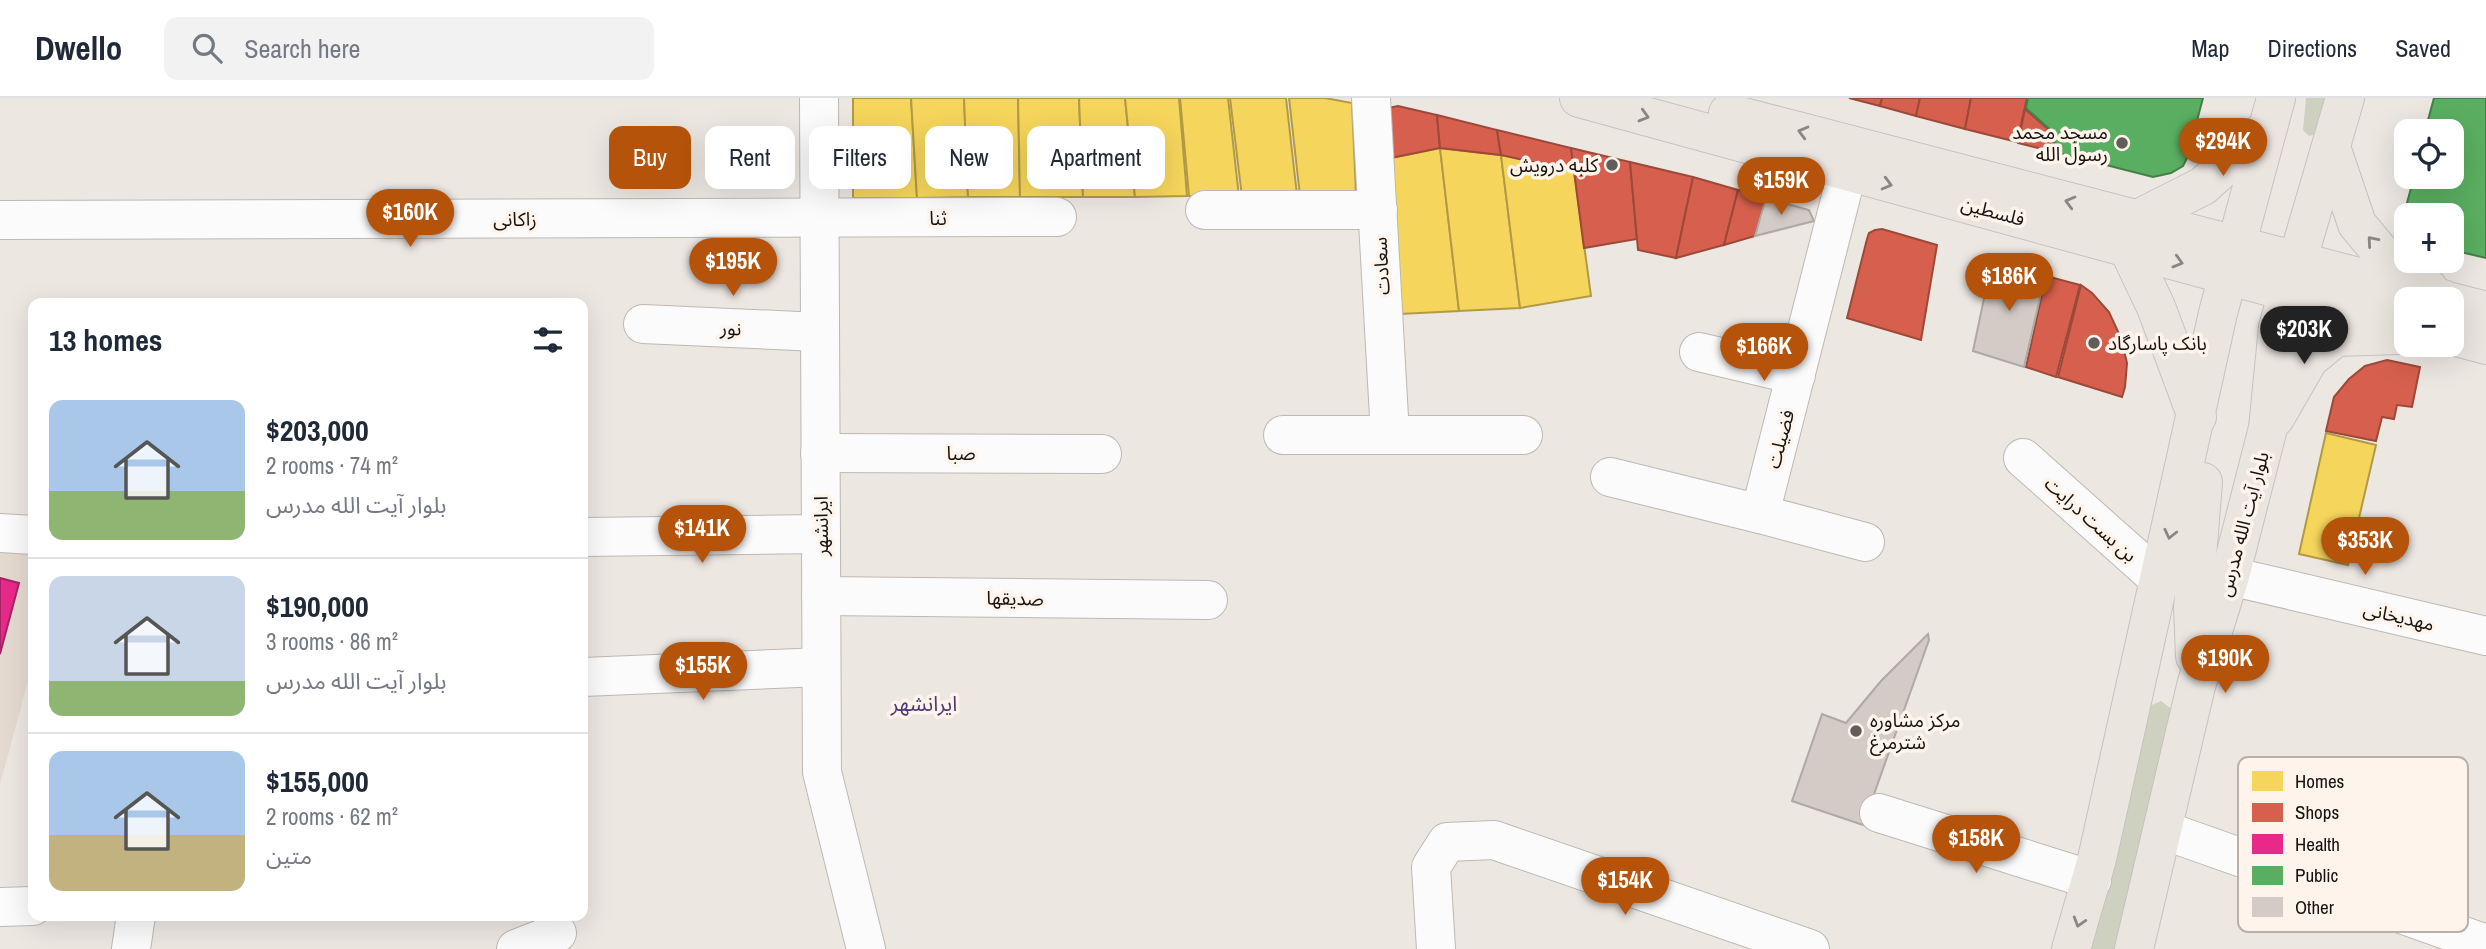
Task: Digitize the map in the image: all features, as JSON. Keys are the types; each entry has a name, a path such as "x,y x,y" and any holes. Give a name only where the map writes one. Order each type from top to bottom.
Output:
{"main road":[{"name":"فلسطین","path":"1579,98 1847,173 2394,288"},
{"name":"فلسطین","path":"1672,98 2132,234"},
{"path":"2196,686 2193,607 2202,487 2247,298 2266,259 2298,98"},
{"name":"بلوار آیت الله مدرس","path":"2071,949 2094,869 2197,416 2266,259 2331,147 2345,98"},
{"path":"2197,416 2155,307 2132,234 2203,186 2271,113"},
{"name":"بلوار آیت الله مدرس","path":"2134,949 2196,686 2230,576 2268,428 2278,327 2266,259 2271,113"},
{"path":"2331,147 2357,224 2381,253 2427,287"},
{"name":"فلسطین","path":"2266,259 2394,318"},
{"path":"2464,305 2486,311"},
{"path":"2268,428 2309,359 2336,337 2394,335"},
{"path":"2464,339 2486,345"},
{"path":"2094,869 2147,707 2161,701 2176,715 2153,868"}],"street":[{"name":"ایرانشهر","path":"819,98 822,772 866,949"},
{"name":"سعادت","path":"1371,98 1390,435"},
{"name":"فضیلت","path":"1760,514 1847,173"},
{"path":"1205,210 1378,211"},
{"name":"ثنا","path":"820,219 1057,217"},
{"name":"زاکانی","path":"0,220 820,219"},
{"name":"نور","path":"643,324 820,332"},
{"path":"1699,352 1797,375"},
{"path":"1283,435 1523,435"},
{"name":"صبا","path":"820,453 1102,454"},
{"name":"بن بست درایت","path":"2023,458 2160,580"},
{"path":"1611,477 1865,542"},
{"path":"0,533 28,535"},
{"path":"588,537 821,534"},
{"name":"مهدیخانی","path":"2230,576 2486,636"},
{"name":"صدیقها","path":"821,596 1208,600"},
{"path":"588,677 821,667"},
{"path":"1879,813 2094,869"},
{"path":"2163,830 2238,856"},
{"path":"1436,949 1431,867 1447,842 1494,840 1742,938 1810,949"},
{"path":"0,907 28,906"},
{"path":"131,949 135,921"},
{"path":"2452,932 2486,944"},
{"path":"516,949 557,933"}],"shaded area":[{"path":"0,552 28,554 28,681 0,785"}],"green space":[{"path":"2306,98 2335,98 2317,134 2309,136 2303,130"},
{"path":"2161,701 2173,710 2134,949 2071,949 2147,707"}],"building: Homes":[{"path":"853,98 911,98 917,198 853,198 853,189 911,189 911,126 853,126"},
{"path":"911,98 964,98 965,126 925,126 925,189 968,189 968,197 917,198"},
{"path":"964,98 1018,98 1020,197 968,197 968,189 1013,189 1013,126 965,126"},
{"path":"1018,98 1079,98 1080,126 1027,126 1027,189 1083,189 1083,197 1020,197"},
{"path":"1079,98 1125,98 1128,126 1080,126"},
{"path":"1125,98 1179,98 1187,196 1135,197 1134,189 1165,189 1165,126 1128,126"},
{"path":"1180,98 1228,98 1239,197 1189,196"},
{"path":"1230,98 1286,98 1297,195 1242,197"},
{"path":"1289,98 1325,98 1352,103 1356,194 1300,196"},
{"path":"1440,148 1459,311 1400,314 1391,158"},
{"path":"1440,148 1501,155 1520,308 1459,311"},
{"path":"1501,155 1574,171 1591,296 1520,308"},
{"path":"1083,189 1134,189 1135,197 1083,197"},
{"path":"2326,433 2376,445 2348,565 2299,554"}],"building: Shops":[{"path":"1849,98 1882,98 1880,106"},
{"path":"1882,98 1920,98 1916,116 1880,106"},
{"path":"1920,98 1971,98 1965,129 1916,116"},
{"path":"1971,98 2027,98 2017,142 1965,129"},
{"path":"1398,106 1437,115 1440,148 1391,158 1388,108"},
{"path":"2025,109 2056,136 2050,151 2018,143"},
{"path":"1437,115 1497,130 1501,155 1440,148"},
{"path":"1497,130 1571,148 1574,171 1501,155"},
{"path":"1571,148 1630,162 1637,239 1584,248"},
{"path":"1630,162 1693,177 1676,258 1638,250"},
{"path":"1693,177 1738,190 1724,245 1676,258"},
{"path":"1738,190 1766,198 1755,236 1724,245"},
{"path":"1882,229 1937,245 1921,340 1847,318 1869,233"},
{"path":"2046,276 2080,285 2056,377 2026,367"},
{"name":"بانک پاسارگاد","path":"2081,285 2109,312 2121,338 2127,363 2122,397 2058,377"},
{"path":"2387,360 2420,367 2412,407 2397,405 2394,419 2382,417 2376,441 2326,431 2334,397 2349,379 2365,366"}],"building: Health":[{"path":"0,578 19,583 0,654"}],"building: Public":[{"name":"مسجد محمد رسول الله","path":"2028,98 2203,98 2183,166 2171,173 2153,177 2051,151 2057,136 2026,108"},
{"path":"2434,98 2486,98 2486,258 2464,253 2464,203 2407,203 2411,189 2464,189 2464,119 2428,119"}],"building: Other":[{"path":"1766,198 1809,210 1814,221 1755,236"},
{"path":"1992,260 2045,276 2024,367 1973,351"},
{"name":"مرکز مشاوره شترمرغ","path":"1928,634 1929,640 1863,825 1792,801 1822,714 1846,723 1881,681"}],"place":[{"name":"مسجد محمد رسول الله","path":"2122,143"},
{"name":"کلبه درویش","path":"1612,165"},
{"name":"بانک پاسارگاد","path":"2094,343"},
{"name":"مرکز مشاوره شترمرغ","path":"1856,731"}],"district":[{"name":"ایرانشهر","path":"924,704"}]}
